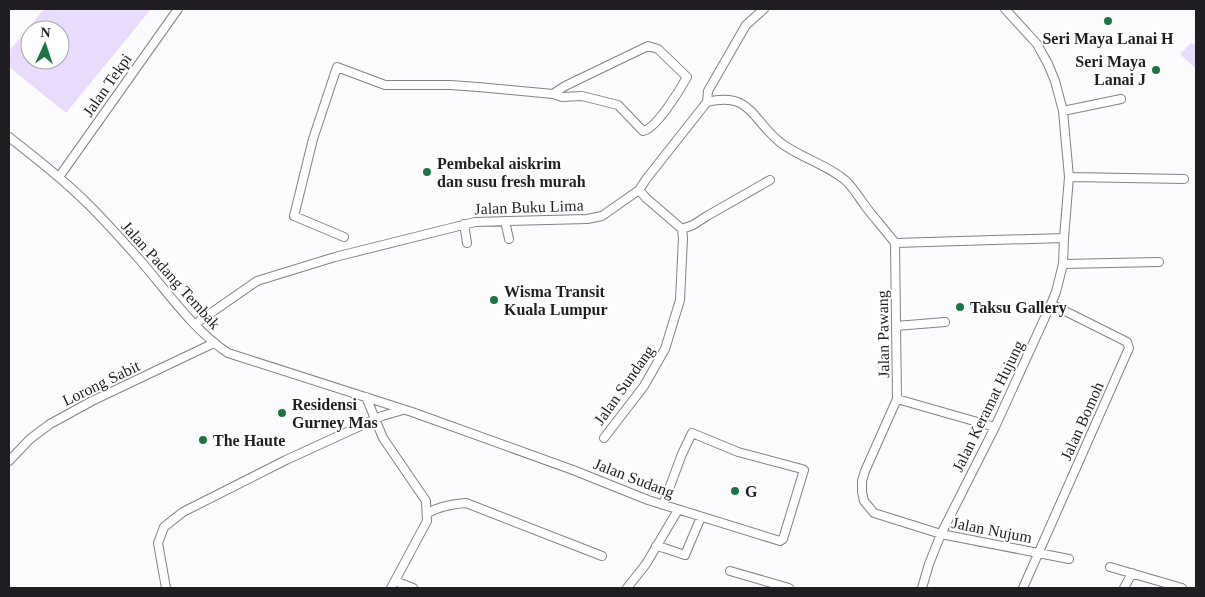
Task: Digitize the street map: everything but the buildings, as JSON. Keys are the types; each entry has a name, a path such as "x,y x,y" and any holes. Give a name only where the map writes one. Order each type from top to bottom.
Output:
{"street":[{"name":"Jalan Tekpi","path":"59,177 178,9"},
{"name":"Jalan Buku Lima","path":"195,324 257,281 334,256 475,222 587,219 602,216 639,190 707,102 708,91 746,25 764,9"},
{"name":"Jalan Keramat Hujung","path":"922,588 941,534 995,427 1051,304 1063,264 1069,177 1063,111 1055,81 1037,44 1005,9"},
{"path":"344,237 294,216 313,139 336,67 385,85 450,85 553,94 562,97 582,96 618,105 643,132 648,130 663,114 687,77 658,49 648,46 565,86 553,94"},
{"path":"1063,111 1121,98"},
{"path":"707,102 728,99 738,101 749,108 779,142 845,180 895,243 1064,238"},
{"name":"Jalan Padang Tembak","path":"9,137 59,177 90,206 214,344 228,352 366,397"},
{"path":"1069,177 1184,179"},
{"path":"639,190 682,229 770,180"},
{"path":"505,221 509,239"},
{"path":"464,224 467,243"},
{"name":"Jalan Sundang","path":"604,438 644,386 666,349 680,300 682,229"},
{"name":"Jalan Pawang","path":"895,243 897,398 865,471 862,481 862,492 864,501 874,514 941,534"},
{"path":"1063,264 1159,262"},
{"name":"Jalan Bomoh","path":"1023,588 1129,348 1127,342 1051,304"},
{"path":"896,326 945,322"},
{"name":"Lorong Sabit","path":"9,460 30,439 50,424 92,401 214,344"},
{"path":"366,397 383,438 426,501 428,521 393,585 414,588"},
{"name":"Jalan Sudang","path":"366,397 573,470 648,500 663,505 678,510 780,541 782,540 804,472 801,469 738,452 692,433 663,505"},
{"path":"897,398 995,427"},
{"path":"166,588 158,543 164,527 183,512 286,460 390,414 405,410"},
{"path":"428,512 445,506 466,503 602,556"},
{"path":"627,588 646,564 678,510"},
{"path":"656,546 684,555 701,517"},
{"name":"Jalan Nujum","path":"941,534 1069,559"},
{"path":"1110,567 1182,588"},
{"path":"730,570 789,588"},
{"path":"1124,588 1132,573"}],"shaded area":[{"path":"44,9 151,9 66,113 9,67 9,51 20,38 20,70 70,70 70,20 35,20"},
{"path":"1191,43 1196,45 1196,69 1180,54"}],"place":[{"name":"Seri Maya Lanai H","path":"1108,21"},
{"name":"Seri Maya Lanai J","path":"1156,70"},
{"name":"Pembekal aiskrim dan susu fresh murah","path":"427,172"},
{"name":"Wisma Transit Kuala Lumpur","path":"494,300"},
{"name":"Taksu Gallery","path":"960,307"},
{"name":"Residensi Gurney Mas","path":"282,413"},
{"name":"The Haute","path":"203,440"},
{"name":"G","path":"735,491"}]}
